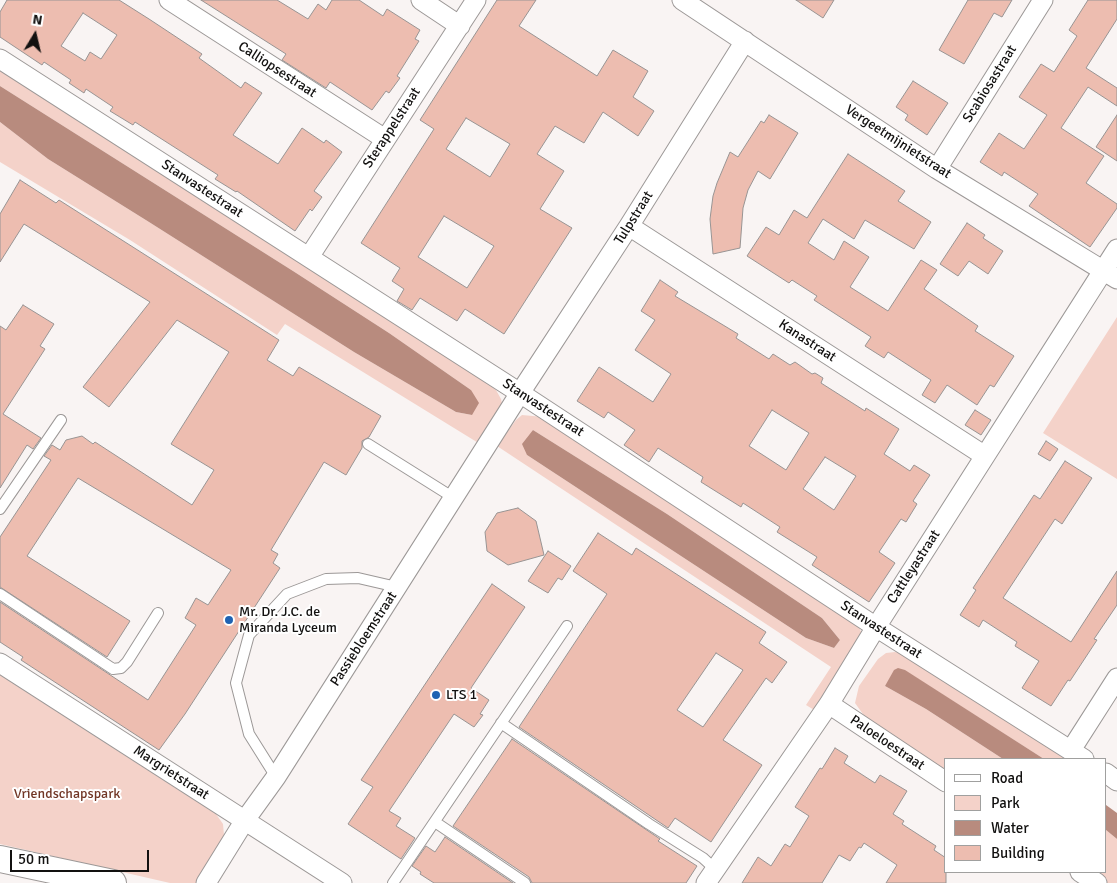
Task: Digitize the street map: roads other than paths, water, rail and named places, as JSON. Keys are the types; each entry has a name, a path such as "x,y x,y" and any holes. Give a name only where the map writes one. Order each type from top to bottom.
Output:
{"main road":[{"path":"0,859 113,883"}],"street":[{"name":"Calliopsestraat","path":"169,0 385,139"},
{"path":"421,0 460,26"},
{"name":"Sterappelstraat","path":"309,257 476,0"},
{"name":"Vergeetmijnietstraat","path":"682,0 937,169 1110,274"},
{"name":"Scabiosastraat","path":"937,169 1043,0"},
{"name":"Tulpstraat","path":"520,393 629,226 745,41"},
{"name":"Stanvastestraat","path":"0,59 520,393 876,627 1078,755"},
{"name":"Kanastraat","path":"629,226 985,456"},
{"name":"Cattleyastraat","path":"710,876 829,704 985,456 1110,274 1117,249"},
{"name":"Passiebloemstraat","path":"206,883 245,820 276,777 398,587 520,393"},
{"name":"Margrietstraat","path":"0,663 342,883"},
{"path":"1078,755 1117,678"},
{"name":"Paloeloestraat","path":"829,704 944,781"},
{"path":"1082,873 1097,883"}],"lane":[{"path":"0,509 61,420"},
{"path":"368,444 454,498"},
{"path":"276,777 249,734 236,683 249,635 287,594 326,579 358,578 398,587"},
{"path":"0,594 113,669 121,668 127,662 158,613"},
{"path":"393,883 567,626"},
{"path":"501,723 649,824 703,858 710,876"},
{"path":"435,822 525,883"}],"water":[{"path":"0,86 293,271 389,333 471,390 479,403 472,415 456,412 354,352 48,159 0,122"},
{"path":"533,430 667,514 822,618 840,640 834,648 806,638 527,455 522,444"},
{"path":"898,668 905,670 1042,758 1001,758 926,709 885,686 894,670"},
{"path":"1107,806 1117,813 1117,839 1107,831"}],"place":[{"name":"Mr. Dr. J.C. de Miranda Lyceum","path":"229,620"},
{"name":"LTS 1","path":"436,695"}],"park label":[{"name":"Vriendschapspark","path":"67,794"}]}
